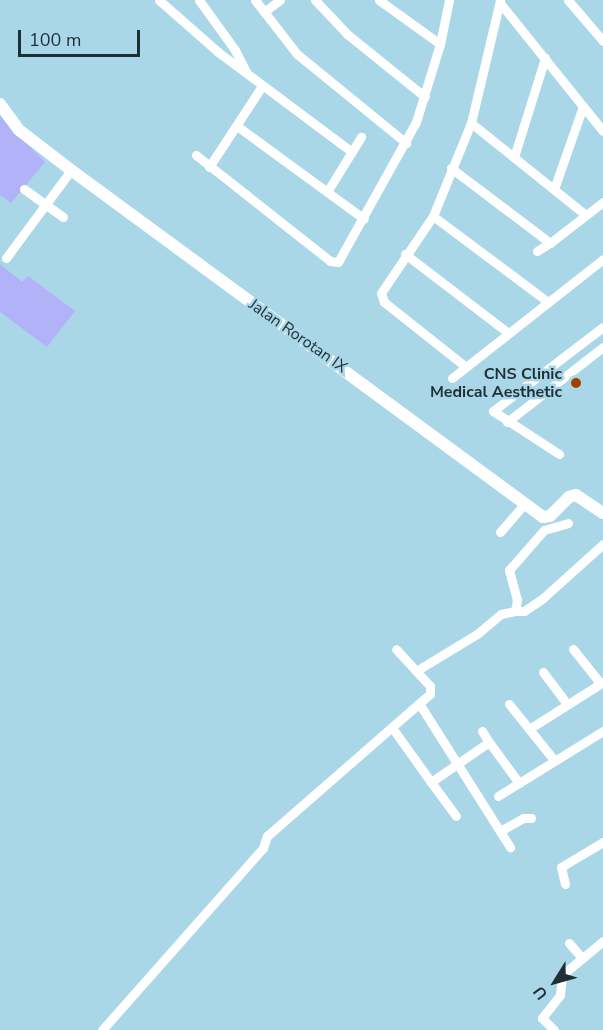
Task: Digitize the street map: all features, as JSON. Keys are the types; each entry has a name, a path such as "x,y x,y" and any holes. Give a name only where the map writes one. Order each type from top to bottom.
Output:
{"street":[{"path":"159,0 247,75 352,152"},
{"path":"199,0 235,50 247,75"},
{"path":"255,0 297,54 406,143"},
{"path":"264,12 280,0"},
{"path":"315,0 347,34 425,97"},
{"path":"379,0 440,44"},
{"path":"196,155 333,263 342,258 406,143 425,97 440,44 449,0"},
{"path":"568,0 603,41"},
{"path":"500,1 603,131"},
{"path":"466,367 382,298 381,291 433,216 471,123 500,1"},
{"path":"514,157 544,58"},
{"path":"209,166 262,86"},
{"name":"Jalan Rorotan IX","path":"0,104 20,130 71,170 546,518 576,495 603,513"},
{"path":"554,189 583,106"},
{"path":"471,123 586,215"},
{"path":"237,126 364,219"},
{"path":"327,192 361,137"},
{"path":"451,168 550,243"},
{"path":"6,258 71,170"},
{"path":"24,189 63,217"},
{"path":"537,252 603,202"},
{"path":"433,216 548,302"},
{"path":"405,254 507,332"},
{"path":"452,378 507,332 603,259"},
{"path":"559,454 493,411 603,327"},
{"path":"507,422 603,347"},
{"path":"500,532 525,503"},
{"path":"515,611 517,600 508,571 544,530 568,523"},
{"path":"416,671 477,634 501,614 524,611 542,599 603,544"},
{"path":"102,1030 263,848 267,836 430,694 430,686 396,649"},
{"path":"529,729 602,682 573,649"},
{"path":"543,672 567,704"},
{"path":"508,704 554,760"},
{"path":"422,708 510,847"},
{"path":"393,729 456,816"},
{"path":"482,731 519,783"},
{"path":"498,796 603,731"},
{"path":"431,782 489,742"},
{"path":"500,831 523,818 531,819"},
{"path":"565,884 561,867 603,842"},
{"path":"554,1030 542,1018 560,995 562,975 580,957 603,941"},
{"path":"569,943 580,957"}],"shaded area":[{"path":"0,117 45,162 11,203 0,195"},
{"path":"0,264 22,282 28,276 75,311 47,347 0,312"}],"place":[{"name":"CNS Clinic Medical Aesthetic","path":"576,383"}]}
